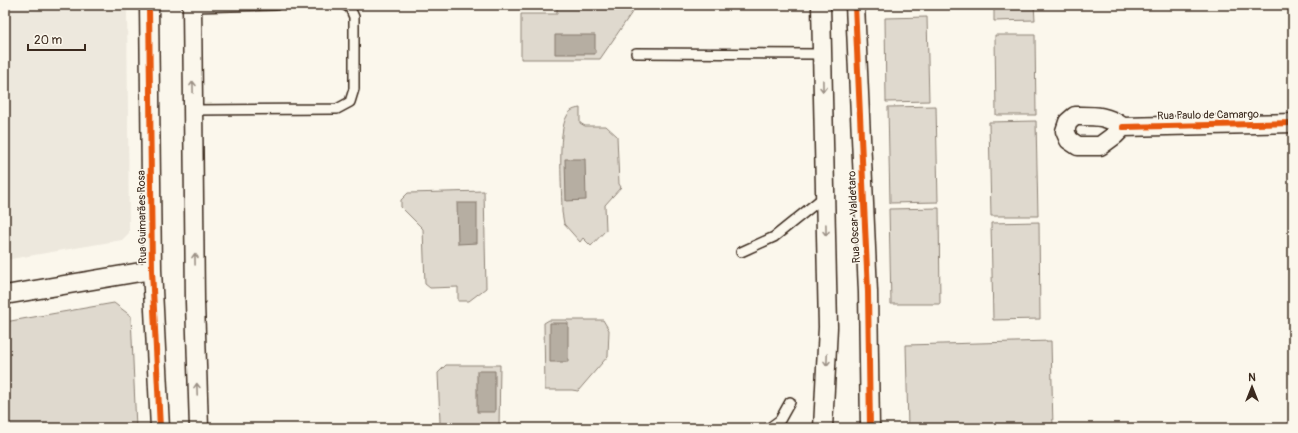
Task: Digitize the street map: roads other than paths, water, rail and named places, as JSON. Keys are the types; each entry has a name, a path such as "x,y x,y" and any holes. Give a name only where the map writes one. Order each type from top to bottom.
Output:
{"street":[{"name":"Rua Guimarães Rosa","path":"149,5 152,270 160,428"},
{"path":"821,5 828,327 823,428"},
{"name":"Rua Oscar Valdetaro","path":"855,5 868,292 870,428"},
{"path":"192,6 195,302 199,428"},
{"name":"Rua Paulo de Camargo","path":"1123,127 1293,123"},
{"path":"5,295 152,270"}],"lane":[{"path":"192,6 276,5"},
{"path":"193,110 337,109 350,102 354,89 354,17 350,8 345,5"},
{"path":"636,53 822,54"},
{"path":"741,252 774,238 825,196"},
{"path":"769,428 780,420 790,402"}]}
